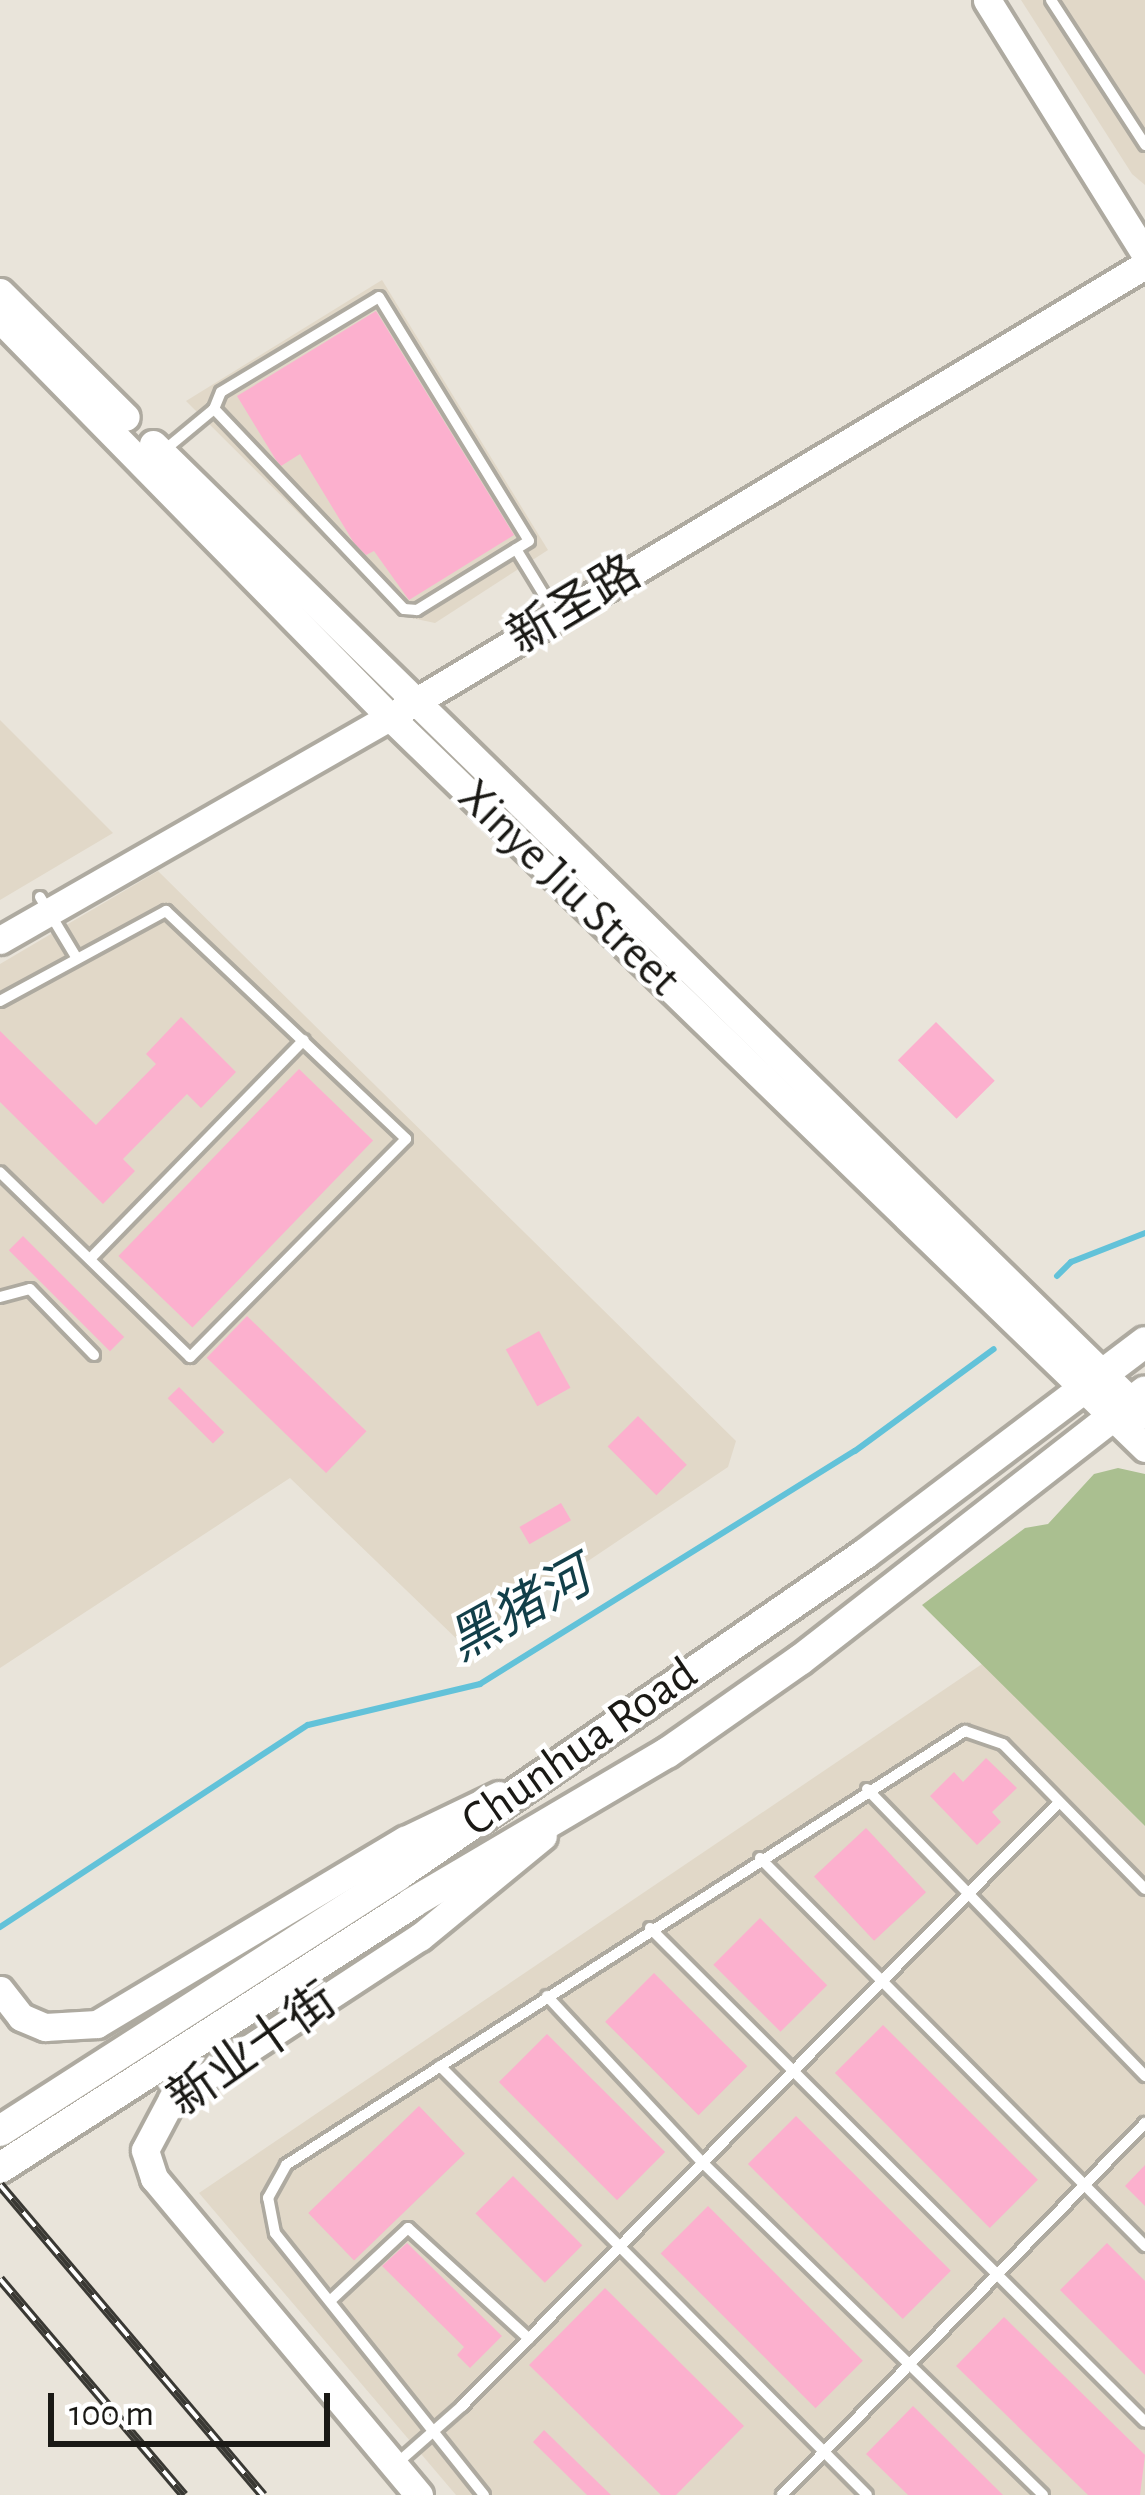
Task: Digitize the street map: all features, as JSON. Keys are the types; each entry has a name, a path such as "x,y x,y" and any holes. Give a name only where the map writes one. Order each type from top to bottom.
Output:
{"main road":[{"name":"Chunhua Road","path":"0,2131 398,1874 524,1783 865,1554 1145,1342"},
{"name":"Chunhua Road","path":"0,2168 412,1904 555,1826 800,1660 1134,1406"}],"street":[{"path":"987,0 1145,254"},
{"name":"新圣路","path":"0,921 45,904 397,705 1145,254"},
{"name":"Xinye Jiu Street","path":"0,292 397,705 1095,1381 1134,1406 1145,1448"},
{"name":"Xinye Jiu Street","path":"0,319 155,458"},
{"name":"新圣路","path":"0,940 45,904"},
{"name":"新业十街","path":"0,1990 21,2017 45,2027 97,2024 405,1840 524,1783"},
{"name":"新业十街","path":"419,2495 154,2177 145,2150 172,2099 420,1937 555,1826"}],"lane":[{"path":"1052,0 1145,145"},
{"path":"155,458 214,409 220,392 379,296 529,541 428,605 404,609 214,409"},
{"path":"516,549 553,610"},
{"path":"45,904 76,957"},
{"path":"0,1001 166,911 406,1139 190,1357 0,1172"},
{"path":"90,1259 304,1040"},
{"path":"0,1297 30,1289 94,1355"},
{"path":"484,2495 275,2233 268,2198 274,2179 650,1928 965,1731 1003,1744 1145,1889"},
{"path":"867,1789 1145,2076"},
{"path":"394,2466 529,2339 1058,1803"},
{"path":"760,1858 878,1984 1145,2246"},
{"path":"650,1928 993,2276 1145,2422"},
{"path":"547,1996 703,2163 1043,2495"},
{"path":"440,2066 618,2250 867,2495"},
{"path":"782,2495 1145,2123"},
{"path":"330,2301 408,2228 529,2339"}],"shaded area":[{"path":"1021,0 1145,0 1145,185 1132,174"},
{"path":"382,280 548,550 435,623 402,616 186,401"},
{"path":"0,720 113,833 0,900"},
{"path":"158,871 736,1441 728,1467 463,1645 290,1478 0,1668 0,964"},
{"path":"982,1664 1145,1826 1145,2495 456,2495 199,2193"}],"green space":[{"path":"1118,1468 1145,1474 1145,1826 922,1605 1025,1528 1048,1524 1094,1474"}],"building":[{"path":"376,311 514,535 409,600 374,551 366,555 354,543 300,454 281,466 237,396"},
{"path":"181,1017 236,1072 201,1108 187,1094 123,1159 135,1171 103,1204 0,1102 0,1031 96,1125 156,1064 146,1054"},
{"path":"936,1022 995,1081 957,1119 898,1060"},
{"path":"299,1069 373,1141 192,1328 118,1256"},
{"path":"23,1236 124,1337 110,1351 9,1250"},
{"path":"247,1316 366,1431 326,1473 207,1358"},
{"path":"539,1331 571,1388 537,1406 506,1349"},
{"path":"179,1387 224,1432 213,1444 168,1398"},
{"path":"638,1416 687,1465 656,1495 608,1446"},
{"path":"561,1503 571,1520 529,1544 519,1527"},
{"path":"986,1758 1017,1788 992,1812 1001,1822 977,1845 930,1796 954,1772 963,1782"},
{"path":"866,1828 926,1892 874,1941 814,1876"},
{"path":"760,1918 827,1985 781,2032 713,1965"},
{"path":"654,1973 747,2066 699,2115 605,2022"},
{"path":"883,2025 1038,2180 990,2228 835,2073"},
{"path":"547,2034 665,2152 617,2200 499,2082"},
{"path":"419,2106 465,2153 354,2260 308,2213"},
{"path":"796,2116 951,2271 903,2319 748,2164"},
{"path":"1145,2165 1145,2206 1125,2186"},
{"path":"513,2176 582,2245 545,2283 476,2213"},
{"path":"708,2206 863,2361 815,2408 661,2253"},
{"path":"407,2243 502,2336 470,2368 457,2355 464,2347 382,2266"},
{"path":"1107,2243 1145,2281 1145,2375 1060,2290"},
{"path":"605,2288 744,2426 676,2495 661,2495 529,2365"},
{"path":"1004,2317 1145,2455 1140,2495 1088,2495 956,2366"},
{"path":"913,2406 1003,2495 908,2495 866,2454"},
{"path":"544,2430 611,2495 587,2495 533,2442"}],"waterway":[{"path":"1057,1276 1071,1262 1145,1233"},
{"name":"黑猪河","path":"0,1927 308,1725 480,1684 855,1451 994,1349"}],"railway":[{"path":"0,2185 263,2495"},
{"path":"0,2279 184,2495"}]}
